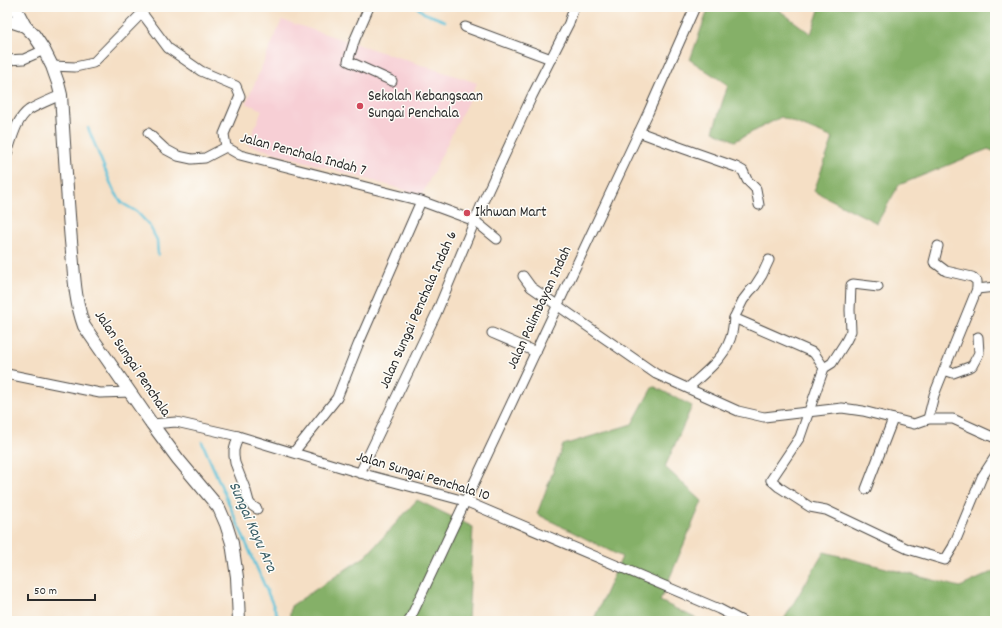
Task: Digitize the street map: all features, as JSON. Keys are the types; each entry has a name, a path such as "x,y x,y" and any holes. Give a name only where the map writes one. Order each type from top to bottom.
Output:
{"street":[{"path":"369,7 355,39 348,61 392,81"},
{"name":"Jalan Sungai Penchala Indah 6","path":"360,472 436,314 475,221 529,103 569,23 574,7"},
{"name":"Jalan Palimbayan Indah","path":"409,621 639,132 695,7"},
{"name":"Jalan Sungai Penchala","path":"18,9 32,26 29,30 44,50 52,66 61,95 76,296 80,315 84,326 152,424 178,459 219,508 232,543 237,577 239,621"},
{"path":"52,66 75,67 93,63 141,10"},
{"name":"Jalan Penchala Indah 7","path":"141,10 168,48 201,71 236,86 240,96 224,134 226,147 240,155 422,201 475,221 498,238"},
{"path":"7,20 29,30"},
{"path":"465,27 551,59"},
{"path":"7,60 24,59 44,50"},
{"path":"7,154 20,118 29,110 61,95"},
{"path":"639,132 736,167 743,171 747,180 756,189 759,205"},
{"path":"148,133 165,149 178,156 192,159 205,158 226,147"},
{"path":"294,452 337,398 358,345 422,201"},
{"path":"928,418 934,395 977,288 977,281 972,278 946,271 934,262 938,246"},
{"path":"688,388 713,365 729,344 734,318 743,300 764,272 769,260"},
{"path":"523,276 531,287 656,374 738,411 764,417 842,408 863,411 914,424 928,418 953,420 995,438"},
{"path":"878,287 853,284 851,286 851,331 832,363 824,368 800,437 771,480 779,487 810,507 826,510 908,549 944,560 953,547 982,477 995,457"},
{"path":"977,288 995,287"},
{"path":"734,318 814,353 824,368"},
{"path":"492,333 536,352"},
{"path":"944,370 953,373 972,366 979,353 978,337"},
{"path":"7,374 100,393 131,392"},
{"path":"866,489 893,419"},
{"name":"Jalan Sungai Penchala 10","path":"152,424 176,422 238,436 465,501 719,609 742,621"},
{"path":"238,436 234,450 235,463 246,490 249,502 257,509"}],"shaded area":[{"name":"Sekolah Kebangsaan Sungai Penchala","path":"282,20 477,83 422,195 248,145 262,110 246,103"}],"green space":[{"path":"709,7 775,7 811,34 820,7 995,7 995,152 988,149 899,185 877,223 814,191 833,138 781,117 735,141 713,131 728,85 690,60"},
{"path":"653,386 692,406 665,467 702,501 660,601 701,621 593,621 622,557 537,514 563,445 632,424"},
{"path":"417,500 473,527 468,621 289,621 291,606 366,556"},
{"path":"824,552 960,587 995,571 995,621 783,621"}],"waterway":[{"path":"417,7 424,13 445,21"},
{"name":"Sungai Kayu Ara","path":"88,128 113,189 122,203 137,212 149,225 157,240 158,255"},
{"name":"Sungai Kayu Ara","path":"202,442 280,621"}],"place":[{"name":"Sekolah Kebangsaan Sungai Penchala","path":"360,106"},
{"name":"Ikhwan Mart","path":"467,213"}]}
